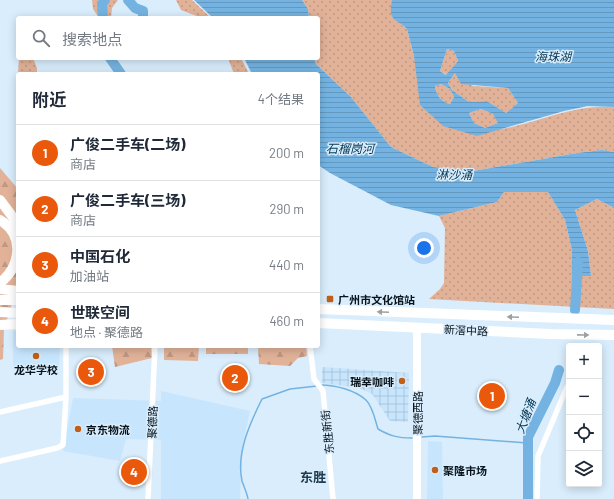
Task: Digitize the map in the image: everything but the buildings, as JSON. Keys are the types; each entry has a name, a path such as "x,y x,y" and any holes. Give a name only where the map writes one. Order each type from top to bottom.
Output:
{"highway":[{"path":"0,200 16,222"},
{"path":"0,210 16,222"},
{"path":"0,220 11,229 16,238"},
{"path":"0,283 7,277 16,260"},
{"path":"0,289 16,291"},
{"path":"0,300 16,300"},
{"name":"新滘中路","path":"320,309 614,320"},
{"path":"0,312 16,313"},
{"path":"0,324 16,323"},
{"name":"新滘中路","path":"320,323 552,334 614,335"}],"street":[{"name":"聚德西路","path":"417,327 417,499"},
{"path":"0,461 57,448 62,445 66,397 66,348"},
{"name":"聚德路","path":"148,499 155,348"},
{"name":"东胜新街","path":"310,348 314,379 321,389 333,499"},
{"path":"537,499 538,456 566,387"},
{"path":"0,412 66,397"}],"shaded area":[{"name":"龙华学校","path":"13,331 16,331 16,348 60,348 59,368 13,367"},
{"path":"322,367 409,373 408,422 390,421 372,394 359,388 322,383"},
{"path":"161,391 250,411 242,448 240,499 161,499 161,440 126,439 120,461 63,451 73,398 161,401"},
{"name":"聚隆市场","path":"428,441 442,442 443,499 427,499"}],"green space":[{"path":"92,0 118,0 112,8 111,16 98,16 93,9"},
{"path":"176,0 192,0 209,16 197,16 181,10"},
{"path":"302,0 392,0 392,17 407,29 414,56 443,126 501,129 521,125 573,110 614,107 614,152 602,150 577,153 473,171 433,167 391,147 351,97 316,64 315,60 320,60 320,16 309,16 308,9"},
{"path":"447,49 454,51 458,61 447,75 440,71"},
{"path":"19,60 34,60 37,72 18,72"},
{"path":"229,60 242,60 248,72 233,72"},
{"path":"455,73 473,86 508,88 518,103 506,113 487,101 469,102 452,90 448,83"},
{"path":"441,84 450,89 454,97 450,104 442,100 436,92 435,86"},
{"path":"481,109 493,114 499,123 485,128 474,123 469,113"},
{"path":"0,168 16,187 16,291 4,329 3,359 0,360"},
{"path":"504,192 548,192 565,220 572,250 572,275 591,275 588,251 575,210 597,199 614,208 614,309 429,299 444,283 445,228 439,216 497,202"},
{"path":"112,348 151,348 152,358 115,367"},
{"path":"164,348 199,348 198,361 164,360"},
{"path":"206,348 248,348 248,354 206,354"},
{"path":"258,348 306,348 307,356 298,358 290,366 259,364"}],"water":[{"path":"194,0 302,0 308,9 309,16 211,16"},
{"name":"海珠湖","path":"392,0 614,0 614,107 588,106 564,111 477,136 443,126 420,105 414,56 407,29 393,18 391,7","holes":["447,49 454,51 458,61 446,75 440,71","455,73 461,84 508,88 518,103 506,113 487,101 469,102 452,90 448,83","441,84 450,89 454,97 450,104 444,102 440,98 436,92 435,86","481,109 493,114 498,123 485,128 474,123 469,113"]},
{"name":"石榴岗河","path":"245,60 315,60 316,64 351,97 391,147 433,167 473,171 577,153 602,150 614,152 614,208 597,199 575,210 588,251 591,276 572,276 572,250 565,220 548,192 504,192 497,202 439,216 391,205 320,166 320,72 251,72"}],"waterway":[{"path":"103,16 102,4 105,0"},
{"path":"128,0 135,8 143,11 143,16"},
{"path":"111,60 120,72"},
{"name":"大塘涌","path":"575,310 578,262"},
{"name":"大塘涌","path":"528,499 528,437 555,383 559,370"},
{"path":"321,385 338,387 356,393 368,403 372,410 378,429 394,436 412,438"},
{"path":"248,499 242,481 241,460 245,438 262,399 290,389 317,386"},
{"path":"422,437 435,436 527,443"}],"place":[{"name":"广州市文化馆站","path":"330,299"},
{"name":"龙华学校","path":"36,356"},
{"name":"中国石化","path":"91,372"},
{"name":"广俊二手车(三场)","path":"235,378"},
{"name":"瑞幸咖啡","path":"402,381"},
{"name":"广俊二手车(二场)","path":"492,396"},
{"name":"京东物流","path":"78,429"},
{"name":"聚隆市场","path":"435,470"},
{"name":"世联空间","path":"134,472"}],"district":[{"name":"东胜","path":"313,477"}],"water label":[{"name":"淋沙涌","path":"454,174"}]}
